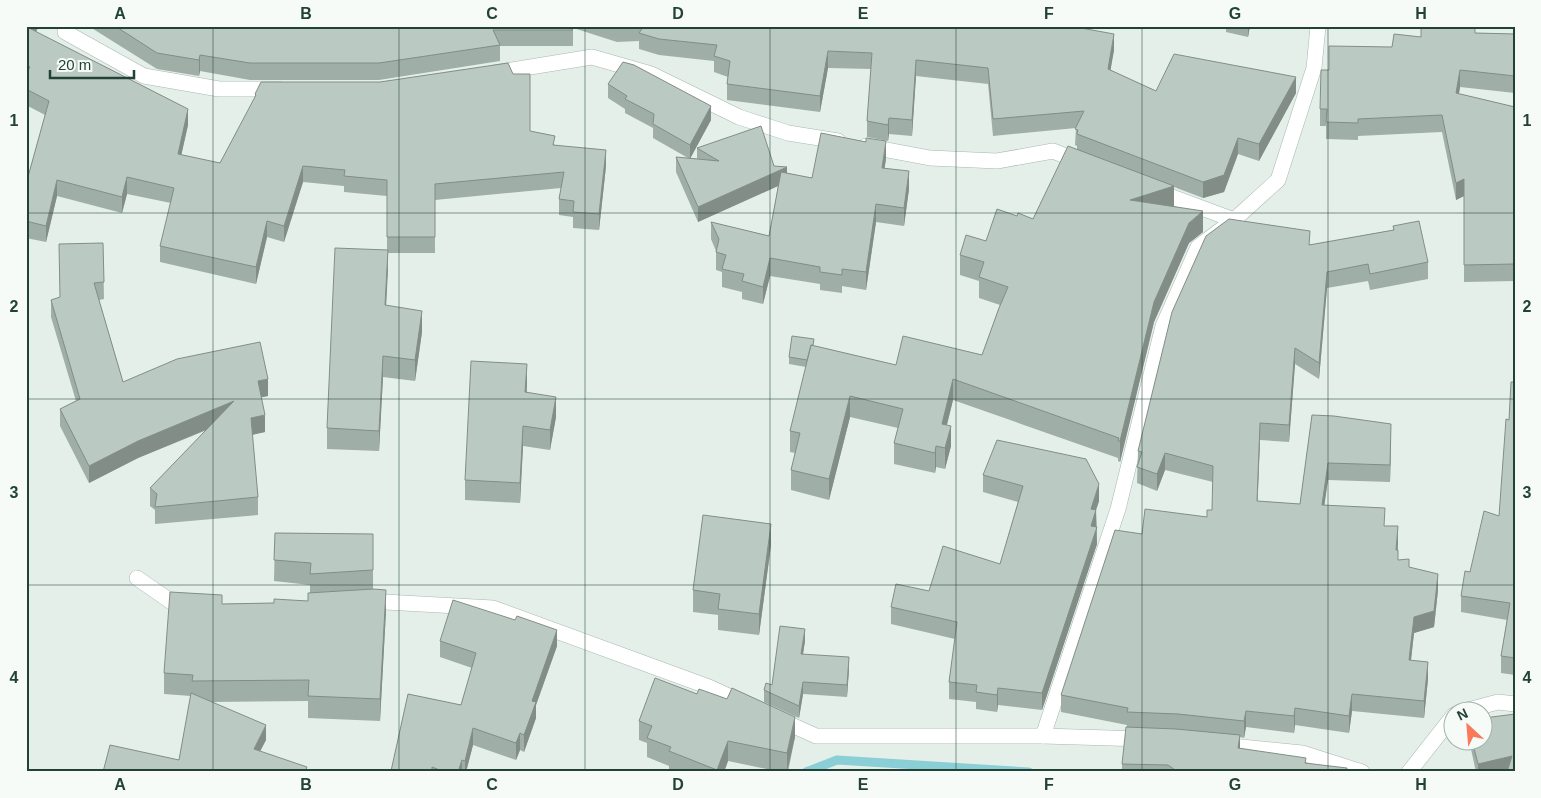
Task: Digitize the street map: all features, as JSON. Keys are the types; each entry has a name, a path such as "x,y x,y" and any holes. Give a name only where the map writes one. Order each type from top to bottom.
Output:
{"street":[{"path":"1043,736 1118,509 1163,326 1198,247 1234,220 1278,180 1314,68 1318,26"},
{"path":"65,32 144,76 220,89 295,89"},
{"path":"474,75 592,57 651,74 739,117 788,134 849,142 930,158 997,161 1053,152 1099,169"},
{"path":"1144,186 1234,220"},
{"path":"137,578 173,604 202,605"},
{"path":"355,602 374,601 493,608 709,687 816,736 1043,736 1158,740"},
{"path":"1494,703 1515,704"},
{"path":"1409,772 1444,728"},
{"path":"1206,743 1302,754 1362,772"}],"building":[{"path":"26,26 30,26 29,28 188,109 178,154 220,163 261,82 380,82 508,63 513,74 530,74 530,131 555,136 553,145 606,150 599,214 573,212 574,201 559,199 564,172 435,184 435,237 387,237 387,180 344,176 345,170 303,166 284,226 267,221 256,267 160,246 174,188 127,177 122,197 57,180 46,226 26,221 26,184 49,101 26,89 26,74 30,67 26,65"},
{"path":"115,26 566,26 573,30 493,30 500,45 379,63 250,63 200,55 199,60 157,53"},
{"path":"644,26 1070,26 1114,34 1108,69 1156,91 1174,54 1296,77 1259,144 1238,138 1224,175 1203,182 1077,134 1078,130 1075,129 1084,111 993,119 988,68 916,60 912,120 889,118 888,125 867,121 872,53 828,51 820,96 727,84 730,61 714,56 717,45 659,39 639,33"},
{"path":"1421,26 1475,26 1475,33 1515,34 1515,76 1460,70 1456,93 1515,107 1515,264 1464,265 1464,179 1456,183 1442,115 1358,119 1358,123 1326,122 1327,109 1320,109 1321,70 1329,70 1329,46 1392,47 1394,34 1421,37"},
{"path":"623,62 634,65 711,106 690,145 653,124 654,114 625,99 627,96 608,84"},
{"path":"761,126 774,166 787,167 698,207 676,157 719,161 697,148"},
{"path":"821,133 866,142 866,138 886,141 882,168 909,171 904,208 876,204 866,272 842,269 842,275 820,272 820,267 770,258 763,287 742,281 744,274 722,269 726,255 716,252 719,239 711,222 769,236 781,172 812,178"},
{"path":"1068,146 1174,186 1130,200 1203,211 1189,223 1154,302 1120,441 1118,441 1119,438 953,379 942,424 951,426 945,448 936,446 935,453 894,443 903,409 850,396 829,479 791,470 800,433 790,431 811,345 896,365 903,336 982,355 1008,287 979,277 984,262 960,255 966,235 986,241 997,209 1017,216 1018,213 1033,219"},
{"path":"1229,219 1310,231 1309,245 1394,230 1393,226 1419,221 1428,262 1370,274 1368,264 1327,272 1319,363 1295,348 1289,425 1260,423 1257,501 1300,504 1312,415 1391,424 1390,465 1328,463 1322,505 1385,508 1384,526 1398,526 1396,550 1398,550 1398,560 1409,559 1409,567 1438,574 1434,611 1414,617 1409,660 1428,662 1424,701 1352,694 1349,716 1295,708 1294,716 1246,711 1244,721 1178,714 1127,712 1128,708 1061,695 1115,530 1142,534 1145,509 1207,517 1207,510 1212,510 1213,466 1165,453 1157,474 1137,467 1142,452 1138,451 1172,312 1206,236"},
{"path":"103,243 104,282 94,283 123,382 177,359 260,342 268,379 258,381 265,415 251,418 258,497 155,507 157,494 150,488 234,401 138,441 89,466 60,409 80,399 51,300 60,297 59,244"},
{"path":"335,248 388,250 385,305 422,311 415,360 383,356 379,431 327,428"},
{"path":"792,336 814,339 807,360 789,357"},
{"path":"471,361 527,364 525,392 556,397 550,430 523,426 520,483 465,480"},
{"path":"1511,382 1515,382 1515,658 1501,656 1510,603 1461,596 1465,571 1470,572 1484,511 1499,516 1506,419 1509,420"},
{"path":"997,440 1086,459 1099,484 1091,509 1096,510 1091,526 1097,527 1042,693 998,688 997,695 976,692 977,685 949,682 957,622 891,607 896,584 929,591 943,546 1000,564 1023,486 983,475"},
{"path":"703,515 771,524 759,614 718,609 720,594 693,590"},
{"path":"275,533 373,534 373,570 310,574 311,563 274,560"},
{"path":"386,590 380,699 308,696 309,680 192,681 193,675 164,673 170,592 222,595 222,604 274,603 274,599 308,601 308,593"},
{"path":"453,600 515,620 517,616 557,630 532,701 536,702 524,735 520,733 516,743 473,728 465,761 462,760 458,772 445,772 432,767 432,772 391,771 408,694 461,705 476,653 440,641"},
{"path":"780,626 805,629 801,654 849,657 847,685 803,682 799,706 764,690 766,683 772,685"},
{"path":"655,678 697,694 699,689 727,699 732,688 795,717 787,753 728,741 717,770 669,751 671,747 647,738 652,726 639,721"},
{"path":"191,693 266,725 254,749 307,767 305,772 103,772 110,745 179,760"},
{"path":"1515,714 1515,772 1507,772 1512,756 1478,764 1474,750 1494,750 1494,717"},
{"path":"1126,727 1176,729 1240,735 1238,748 1306,758 1305,763 1347,768 1347,772 1178,772 1168,765 1122,764"}],"waterway":[{"path":"806,772 837,760 1029,772"}]}
